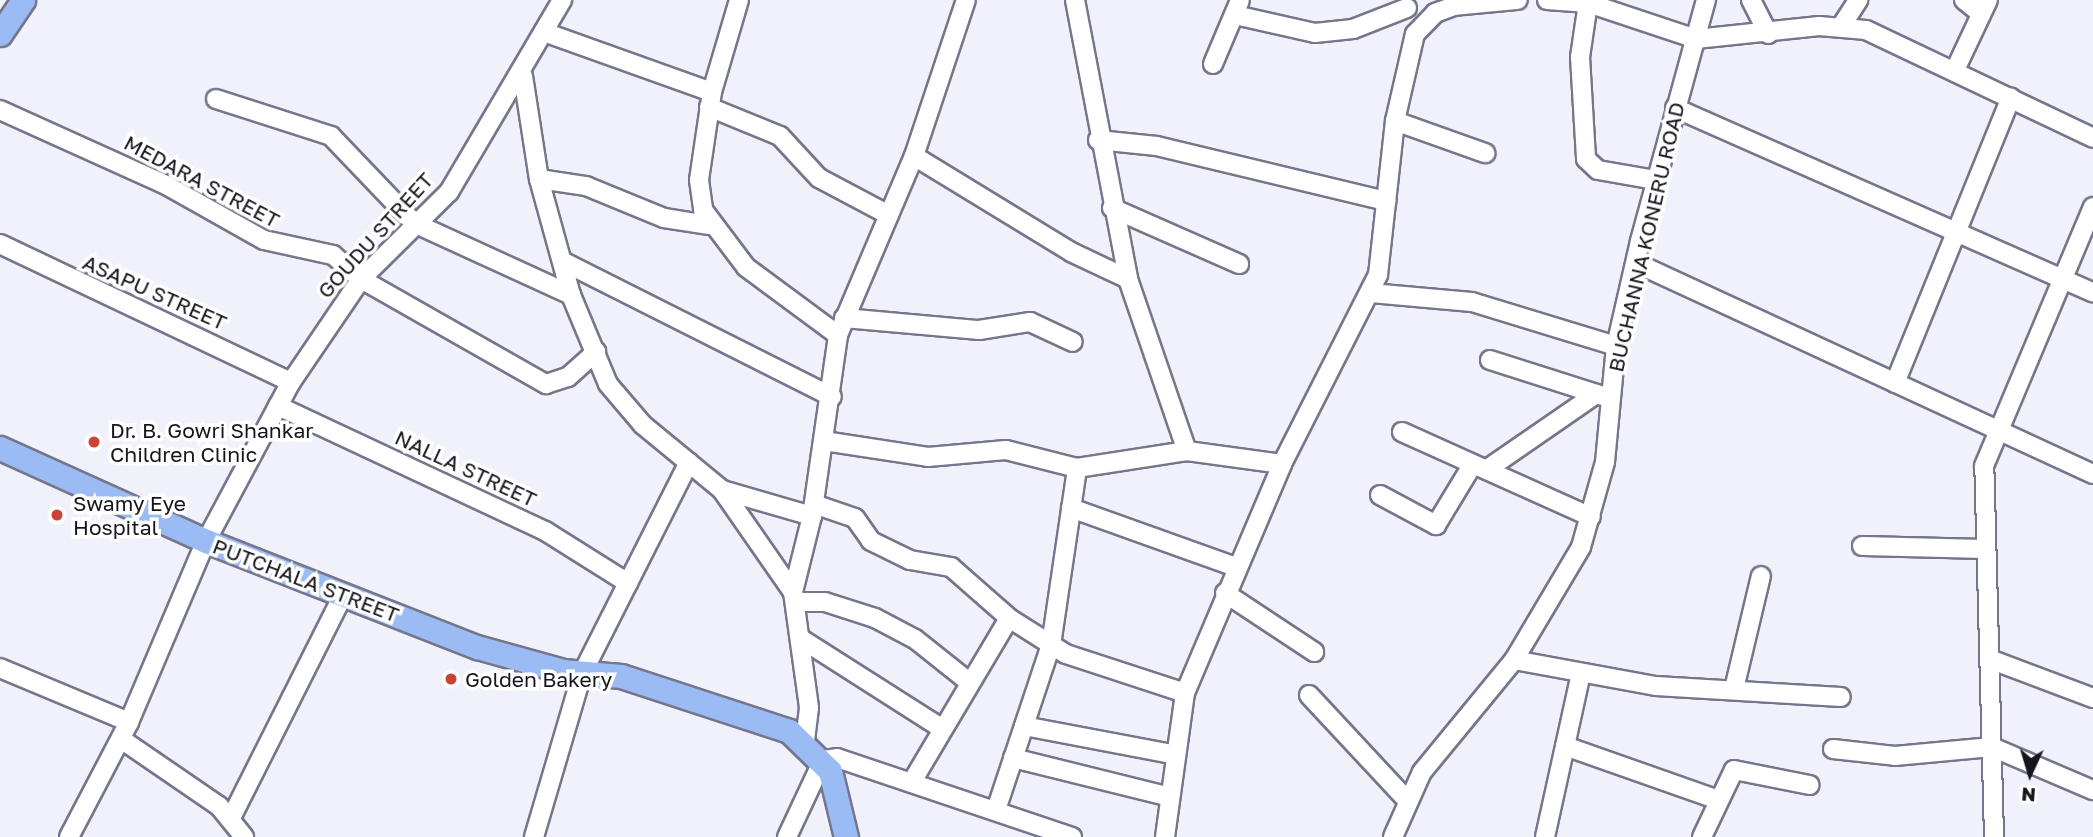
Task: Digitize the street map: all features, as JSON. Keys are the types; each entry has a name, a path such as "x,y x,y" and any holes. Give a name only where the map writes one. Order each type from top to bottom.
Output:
{"main road":[{"path":"0,34 23,0"},
{"name":"PUTCHALA STREET","path":"0,448 206,541 343,595 477,647 582,674"},
{"path":"582,674 621,676 805,740 823,760 846,837"}],"street":[{"name":"GOUDU STREET","path":"69,837 129,722 206,541 291,382 362,279 414,223 449,192 469,150 523,76 562,0"},
{"path":"739,0 711,100 699,180 709,225 746,267 841,326 979,330 1030,322 1073,342"},
{"path":"805,740 803,640 795,597 813,510 841,326 914,156 966,0"},
{"path":"1075,0 1098,140 1128,279 1186,451"},
{"path":"1419,27 1454,6 1518,0"},
{"path":"1547,0 1588,3 1696,39 1842,25 1893,40 2093,138"},
{"name":"BUCHANNA KONERU ROAD","path":"1394,837 1408,801 1440,747 1514,660 1566,578 1591,517 1605,462 1603,396 1656,180 1706,0"},
{"path":"1751,0 1768,34"},
{"path":"1842,25 1858,0"},
{"path":"1955,70 1984,7 1964,0"},
{"path":"1588,3 1580,57 1586,159 1598,170 1656,180"},
{"path":"1165,837 1166,796 1185,693 1236,567 1282,464 1371,293 1386,201 1395,121 1419,27 1407,4 1353,29 1315,33 1237,8 1213,64"},
{"path":"544,32 711,100 780,136 819,178 889,215"},
{"path":"523,76 539,178 571,295 608,384 643,425 722,490 795,597 825,602 875,618 915,639 969,682"},
{"path":"1895,383 2011,98"},
{"path":"216,99 331,136 414,223 571,295"},
{"path":"1675,108 2093,292"},
{"name":"MEDARA STREET","path":"0,110 166,185 264,240 333,255 362,279 546,384 568,377 596,352"},
{"path":"1395,121 1485,153"},
{"path":"1098,140 1157,146 1386,201"},
{"path":"914,156 1071,252 1128,279"},
{"path":"539,178 586,186 664,218 709,225"},
{"path":"1994,837 1992,660 1982,487 1995,429 2093,207"},
{"path":"1112,208 1239,264"},
{"name":"ASAPU STREET","path":"0,244 291,382"},
{"path":"562,261 832,397"},
{"path":"1636,263 2093,474"},
{"path":"1371,293 1472,302 1616,346"},
{"path":"1490,360 1603,396"},
{"path":"1380,495 1436,525 1479,467 1603,396"},
{"name":"NALLA STREET","path":"278,406 545,531 628,583"},
{"path":"1402,432 1591,517"},
{"path":"824,441 928,457 1006,450 1077,468 1186,451 1282,464"},
{"path":"534,837 582,674 689,462"},
{"path":"996,810 1051,645 1077,468"},
{"path":"722,490 855,518 871,541 910,560 951,567 1009,618 1051,645 1090,665 1185,693"},
{"path":"1071,508 1236,567"},
{"path":"1862,546 1986,549"},
{"path":"1734,689 1761,576"},
{"path":"1225,593 1314,652"},
{"path":"231,818 343,595"},
{"path":"913,780 941,728 1009,618"},
{"path":"803,640 941,728"},
{"path":"1514,660 1656,686 1842,697"},
{"path":"1992,660 2093,698"},
{"path":"0,668 129,722"},
{"path":"1545,837 1581,673"},
{"path":"1308,695 1408,801"},
{"path":"1024,726 1172,754"},
{"path":"121,739 231,818 243,837"},
{"path":"1565,746 1718,800"},
{"path":"1833,749 1895,756 1992,747 2093,790"},
{"path":"1013,758 1166,796"},
{"path":"787,837 823,760 847,759 996,810 1044,832 1072,837"},
{"path":"1702,837 1734,770 1810,785"}],"place":[{"name":"Dr. B. Gowri Shankar Children Clinic","path":"94,442"},
{"name":"Swamy Eye Hospital","path":"57,515"},
{"name":"Golden Bakery","path":"451,679"}]}
